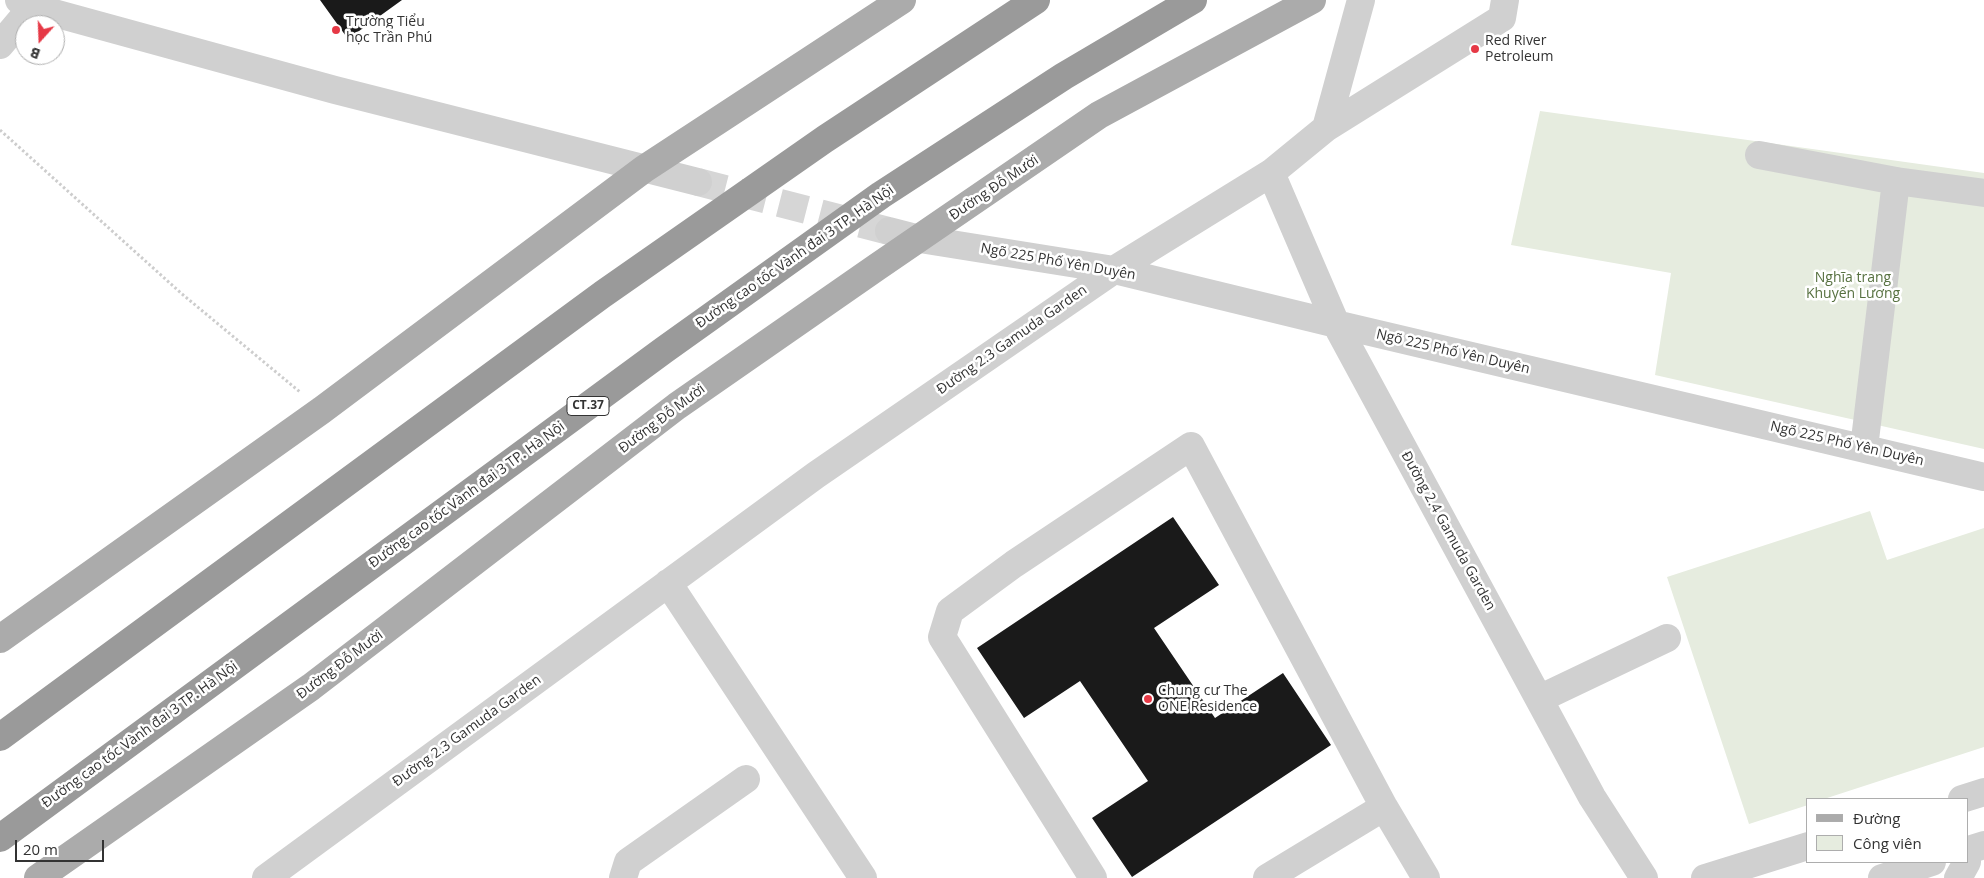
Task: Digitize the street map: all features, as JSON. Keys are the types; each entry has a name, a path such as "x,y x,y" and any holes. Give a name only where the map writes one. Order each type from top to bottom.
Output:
{"highway":[{"path":"0,737 603,294 825,139 1036,0"},
{"name":"Đường cao tốc Vành đai 3 TP. Hà Nội","path":"0,838 664,350 881,195 1064,76 1192,0"}],"main road":[{"path":"0,639 322,410 644,169 902,0"},
{"name":"Đường Đỗ Mười","path":"38,878 311,688 676,406 1100,115 1312,0"}],"street":[{"path":"1326,128 1361,0"},
{"name":"Đường 2.3 Gamuda Garden","path":"266,878 816,475 1114,270 1271,173 1326,128 1502,18 1505,0"},
{"path":"0,46 29,2 334,90 698,182"},
{"path":"1759,155 1896,181 1984,193"},
{"name":"Đường 2.4 Gamuda Garden","path":"1271,173 1336,324 1592,797 1644,878"},
{"path":"1864,448 1896,181"},
{"name":"Ngõ 225 Phố Yên Duyên","path":"889,231 920,239 1114,270 1984,476"},
{"path":"1093,878 942,637 950,611 1014,564 1191,446 1384,807 1426,878"},
{"path":"668,583 863,878"},
{"path":"1539,699 1667,638"},
{"path":"622,878 628,862 746,779"},
{"path":"1965,798 1984,792"},
{"path":"1267,878 1384,807"},
{"path":"1705,878 1806,847"},
{"path":"1882,878 1929,863"},
{"path":"1958,878 1966,863"}],"path":[{"path":"0,130 182,294 322,410"}],"green space":[{"name":"Nghĩa trang Khuyến Lương","path":"1540,111 1984,173 1984,449 1655,375 1671,273 1511,245"},
{"path":"1870,511 1887,560 1984,528 1984,747 1827,798 1806,798 1806,806 1749,824 1667,577"}],"building":[{"path":"320,0 402,0 348,39"},
{"name":"Chung cư The ONE Residence","path":"1173,517 1219,585 1154,628 1215,718 1283,673 1331,745 1132,877 1092,818 1148,781 1080,681 1024,718 977,648"}],"tunnel":[{"path":"698,182 889,231"}],"place":[{"name":"Trường Tiểu học Trần Phú","path":"336,30"},
{"name":"Red River Petroleum","path":"1475,49"},
{"name":"Chung cư The ONE Residence","path":"1148,699"}]}
